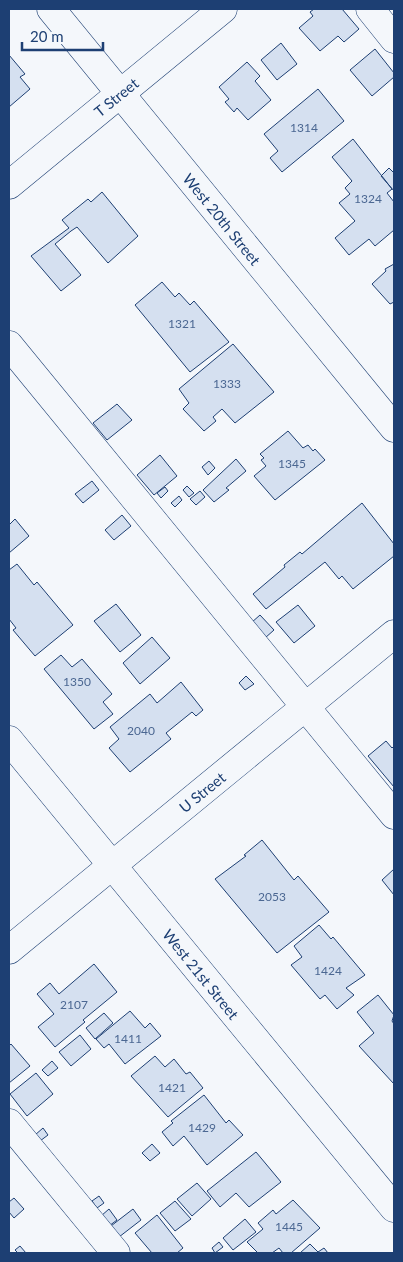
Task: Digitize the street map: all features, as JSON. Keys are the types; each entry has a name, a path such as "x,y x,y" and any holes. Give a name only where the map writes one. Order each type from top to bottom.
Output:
{"street":[{"name":"West 20th Street","path":"51,9 394,428"},
{"name":"T Street","path":"9,185 223,9"},
{"path":"370,9 394,39"},
{"path":"9,345 394,815"},
{"name":"U Street","path":"9,950 394,634"},
{"name":"West 21st Street","path":"9,740 394,1208"},
{"path":"9,1123 116,1253"}],"building":[{"path":"314,9 342,9 359,29 344,42 338,36 320,51 299,28 313,16 310,12"},
{"path":"281,43 297,64 277,80 261,60"},
{"path":"375,49 394,73 394,77 372,96 350,70"},
{"path":"9,55 25,74 20,77 30,89 9,107"},
{"path":"247,62 260,76 255,81 271,100 248,120 237,108 234,112 225,102 229,99 219,87"},
{"path":"318,89 344,121 282,172 270,158 278,151 264,134"},
{"path":"353,139 392,189 387,193 394,202 394,230 375,246 369,239 349,255 335,238 355,221 339,203 350,194 345,188 352,181 332,157"},
{"path":"389,168 394,173 394,191 381,176"},
{"path":"102,192 138,236 108,263 77,227 71,231 55,244 81,275 61,291 31,256 69,228 62,220 88,199 91,202"},
{"path":"394,264 394,302 390,304 372,284 386,271 385,269"},
{"path":"162,282 175,297 179,293 190,305 194,301 229,342 190,372 135,305"},
{"path":"233,344 274,392 235,423 222,409 213,417 216,421 204,431 183,409 189,403 179,389"},
{"path":"117,404 132,420 107,440 93,423"},
{"path":"288,431 303,448 308,445 313,451 315,449 325,460 275,500 254,476 266,466 261,460 264,458 260,454"},
{"path":"160,455 177,476 154,495 137,475"},
{"path":"236,459 246,471 226,488 229,490 214,502 203,490"},
{"path":"209,461 215,468 208,475 202,467"},
{"path":"92,481 99,490 83,503 75,494"},
{"path":"187,486 194,493 189,497 183,490"},
{"path":"165,487 168,491 161,498 157,493"},
{"path":"200,491 205,497 196,505 190,499"},
{"path":"179,496 182,500 175,507 171,503"},
{"path":"362,503 394,544 394,556 353,589 342,576 339,579 325,562 266,609 253,594 285,567 284,565 300,552 302,554"},
{"path":"122,515 131,526 114,540 105,530"},
{"path":"15,519 29,536 9,553 9,525"},
{"path":"17,564 34,585 37,582 73,625 35,656 13,630 16,628 9,619 9,570"},
{"path":"116,604 141,635 120,652 94,621"},
{"path":"298,605 315,626 294,643 276,622"},
{"path":"260,615 274,630 265,638 251,623"},
{"path":"152,637 170,658 140,684 123,663"},
{"path":"61,655 72,667 82,659 112,694 103,702 113,714 94,729 44,669"},
{"path":"246,676 254,684 245,690 239,683"},
{"path":"181,682 203,710 196,716 192,712 166,733 171,739 130,772 109,748 119,739 110,727 150,694 157,703"},
{"path":"386,741 392,748 394,746 394,787 368,756"},
{"path":"262,840 294,880 298,876 329,912 277,953 215,879 246,856 244,855"},
{"path":"394,869 394,895 382,880"},
{"path":"319,925 331,939 333,937 365,975 346,988 354,995 337,1009 325,995 320,999 291,965 302,957 294,946"},
{"path":"94,964 117,992 83,1020 85,1022 55,1047 38,1027 54,1014 37,994 50,983 59,994"},
{"path":"378,995 394,1015 392,1021 394,1024 394,1084 359,1046 374,1033 357,1012"},
{"path":"130,1011 145,1028 150,1023 161,1036 125,1064 109,1044 104,1048 96,1039"},
{"path":"104,1013 113,1023 95,1039 86,1028"},
{"path":"80,1035 91,1049 71,1066 59,1052"},
{"path":"11,1044 30,1066 9,1083 9,1046"},
{"path":"155,1056 165,1067 174,1059 186,1074 190,1072 203,1088 168,1117 131,1076"},
{"path":"52,1061 58,1068 48,1076 42,1070"},
{"path":"36,1073 53,1094 27,1116 10,1094"},
{"path":"204,1095 226,1123 229,1120 243,1135 207,1165 184,1136 173,1146 162,1132 173,1123 171,1121"},
{"path":"43,1128 48,1135 40,1141 35,1135"},
{"path":"152,1144 160,1153 150,1161 142,1153"},
{"path":"256,1152 281,1182 249,1207 236,1193 220,1207 207,1191"},
{"path":"197,1183 211,1199 192,1216 177,1199"},
{"path":"99,1196 104,1203 97,1208 92,1201"},
{"path":"14,1198 24,1209 14,1218 9,1212 9,1202"},
{"path":"293,1200 320,1228 291,1253 283,1253 279,1248 272,1253 258,1253 247,1242 263,1229 258,1223 273,1210 276,1214"},
{"path":"175,1201 191,1219 175,1231 160,1213"},
{"path":"109,1209 117,1220 109,1226 101,1216"},
{"path":"133,1209 141,1220 119,1237 111,1226"},
{"path":"157,1215 183,1248 177,1253 152,1253 135,1233"},
{"path":"245,1219 256,1232 233,1250 223,1238"},
{"path":"219,1242 223,1247 215,1253 212,1248"},
{"path":"310,1244 318,1252 324,1248 328,1253 300,1253"},
{"path":"20,1246 26,1253 18,1253 15,1250"}]}
